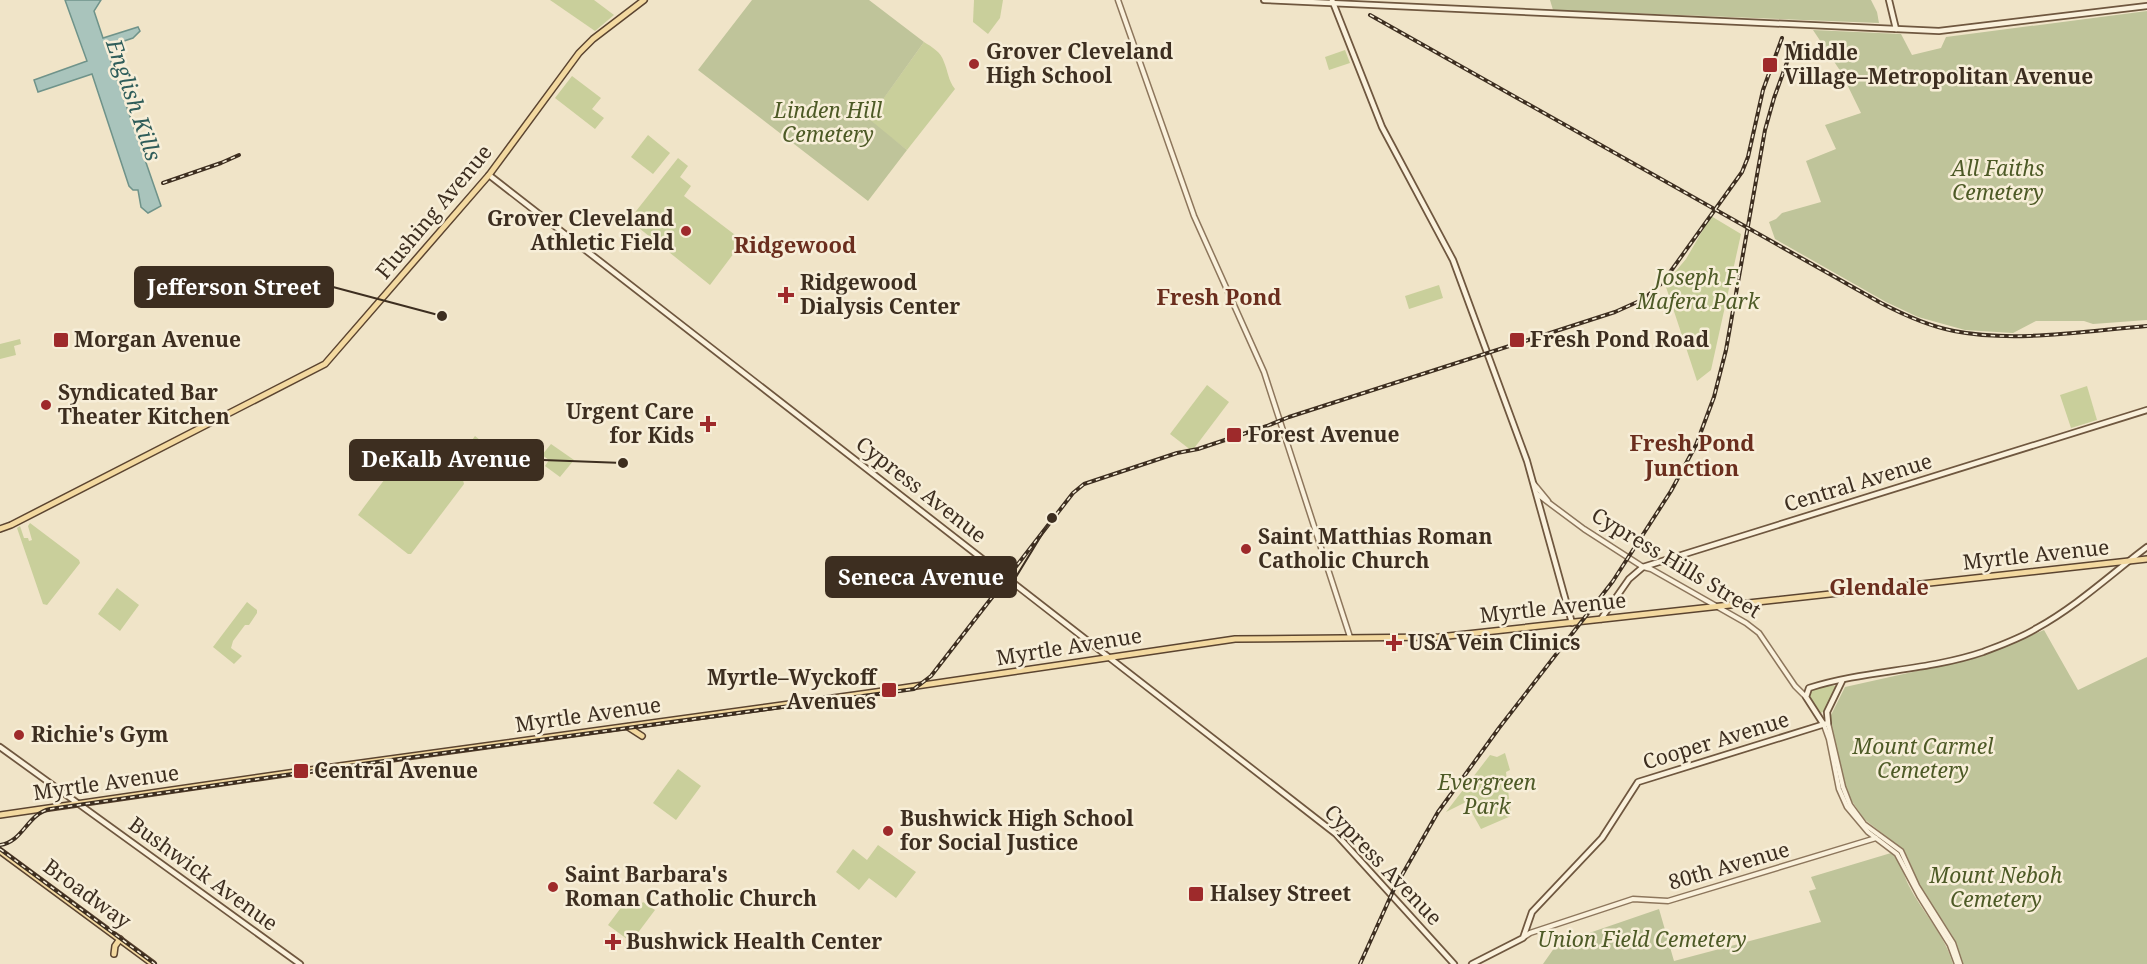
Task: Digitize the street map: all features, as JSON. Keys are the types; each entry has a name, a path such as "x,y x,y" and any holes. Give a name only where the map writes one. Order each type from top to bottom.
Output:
{"main road":[{"name":"Flushing Avenue","path":"0,529 325,364 489,175 579,53 644,0"},
{"path":"1264,0 1593,17 1947,31 2147,6"},
{"path":"1888,0 1896,29"},
{"path":"1332,2 1382,127 1453,260 1525,454 1572,623"},
{"name":"Cypress Avenue","path":"489,175 1336,834 1454,964"},
{"name":"Central Avenue","path":"1601,619 1629,579 1643,567 2147,411"},
{"name":"Cooper Avenue","path":"1806,697 1809,688 1972,655 2037,629 2147,546"},
{"name":"Myrtle Avenue","path":"0,815 1235,639 1439,637 2147,559"},
{"path":"1826,724 1827,712 1842,681"},
{"name":"Cypress Hills Street","path":"1806,697 1826,724"},
{"path":"1818,714 1827,712"},
{"name":"Cooper Avenue","path":"1523,938 1532,912 1602,838 1638,782 1826,724"},
{"path":"628,726 642,735"},
{"name":"Bushwick Avenue","path":"0,747 300,964"},
{"name":"Broadway","path":"0,851 153,964"},
{"path":"1472,964 1523,938"},
{"path":"114,954 120,939"}],"street":[{"path":"1118,0 1194,216 1264,372 1350,638"},
{"name":"Cypress Hills Street","path":"1534,483 1548,502 1584,529 1643,567 1651,569 1718,607 1759,633 1795,686 1806,697"},
{"name":"Cypress Hills Street","path":"1536,493 1542,500 1548,502"},
{"name":"Cypress Hills Street","path":"1826,724 1839,789 1854,818 1897,854 1950,945 1958,964"},
{"name":"Cypress Hills Street","path":"1826,724 1843,788 1850,805 1864,824 1905,857 1917,886 1953,943 1958,964"},
{"name":"80th Avenue","path":"1523,938 1530,933 1633,899 1668,901 1876,838"}],"green space":[{"path":"550,0 594,0 614,15 595,31"},
{"name":"Linden Hill Cemetery","path":"752,0 869,0 924,42 869,119 907,150 868,201 698,70"},
{"path":"974,0 1003,0 1000,18 988,34 973,22"},
{"path":"1550,0 1871,0 1879,23 1553,10"},
{"name":"All Faiths Cemetery","path":"2147,11 2147,320 2093,324 2084,321 2036,321 2013,333 1965,330 1918,317 1886,302 1775,239 1769,222 1782,213 1821,202 1806,161 1836,149 1825,125 1861,113 1841,72 1813,30 1901,34 1912,55 1941,48 1946,37"},
{"path":"924,42 941,55 955,89 907,150 868,120"},
{"path":"1345,50 1350,63 1329,70 1325,57"},
{"path":"572,76 601,98 592,109 604,118 595,129 555,98"},
{"path":"648,135 670,153 653,174 631,157"},
{"name":"Grover Cleveland Athletic Field","path":"678,158 688,166 680,177 691,186 684,196 743,241 710,285 629,220"},
{"name":"Joseph F. Mafera Park","path":"1711,216 1741,234 1711,370 1697,381 1665,284 1686,259"},
{"path":"1439,285 1443,298 1409,309 1405,296"},
{"path":"20,339 21,344 14,346 16,355 0,359 0,344"},
{"path":"1207,385 1229,402 1192,451 1170,434"},
{"path":"2087,386 2097,420 2071,428 2060,395"},
{"path":"475,436 490,448 478,464 460,450 462,447 466,448"},
{"path":"411,444 463,480 464,484 411,554 408,554 358,515"},
{"path":"551,444 574,460 560,477 545,466 549,460 542,455"},
{"path":"30,523 80,563 47,605 43,604 17,528 20,526 24,538 32,540 28,526"},
{"path":"117,588 139,605 120,631 98,614"},
{"path":"247,602 257,610 257,613 233,641 231,648 242,656 234,664 213,647"},
{"path":"2044,630 2078,690 2147,657 2147,964 1963,964 1952,935 1921,889 1907,856 1896,844 1864,819 1849,797 1845,786 1831,715 1845,687 1980,657"},
{"path":"1835,686 1835,691 1826,710 1821,713 1808,695 1811,689"},
{"name":"Evergreen Park","path":"1505,753 1510,770 1506,772 1511,816 1481,829 1466,802 1446,812 1490,755 1497,757"},
{"path":"678,769 701,786 676,820 653,803"},
{"path":"878,845 916,872 896,898 869,878 859,890 836,872 853,849 867,860"},
{"name":"Union Field Cemetery","path":"1891,853 1898,860 1907,882 1945,943 1953,964 1543,964 1557,944 1659,909 1674,961 1821,922 1809,891 1816,889 1811,877"},
{"path":"626,901 637,909 643,902 655,910 631,942 608,925"}],"water":[{"path":"65,0 101,0 94,11 103,38 138,27 140,31 133,38 106,47 161,206 148,213 141,207 138,190 133,190 129,186 92,74 38,92 34,80 87,61"}],"railway":[{"path":"1370,15 1881,303 1916,320 1954,331 2001,336 2050,335 2147,326"},
{"path":"0,845 14,839 36,816 50,809 914,689 931,676 1073,493 1084,484 1177,453 1198,449 1289,417 1615,312 1644,299 1663,282 1742,172 1748,157 1763,90 1782,38"},
{"path":"1360,964 1394,889 1438,812 1499,728 1613,581 1671,491 1696,445 1714,397 1726,350 1765,130 1794,43"},
{"path":"163,183 239,155"},
{"path":"0,849 155,964"}],"place":[{"name":"Grover Cleveland High School","path":"974,64"},
{"name":"Middle Village–Metropolitan Avenue","path":"1770,65"},
{"name":"Grover Cleveland Athletic Field","path":"686,231"},
{"name":"Ridgewood Dialysis Center","path":"786,295"},
{"name":"Jefferson Street","path":"442,316"},
{"name":"Morgan Avenue","path":"61,340"},
{"name":"Fresh Pond Road","path":"1517,340"},
{"name":"Syndicated Bar Theater Kitchen","path":"46,405"},
{"name":"Urgent Care for Kids","path":"708,424"},
{"name":"Forest Avenue","path":"1234,435"},
{"name":"DeKalb Avenue","path":"623,463"},
{"name":"Seneca Avenue","path":"1052,518"},
{"name":"Saint Matthias Roman Catholic Church","path":"1246,549"},
{"name":"USA Vein Clinics","path":"1394,643"},
{"name":"Myrtle–Wyckoff Avenues","path":"889,690"},
{"name":"Richie's Gym","path":"19,735"},
{"name":"Central Avenue","path":"301,771"},
{"name":"Bushwick High School for Social Justice","path":"888,831"},
{"name":"Saint Barbara's Roman Catholic Church","path":"553,887"},
{"name":"Halsey Street","path":"1196,894"},
{"name":"Bushwick Health Center","path":"613,942"}],"district":[{"name":"Ridgewood","path":"795,245"},
{"name":"Fresh Pond","path":"1219,297"},
{"name":"Fresh Pond Junction","path":"1692,456"},
{"name":"Glendale","path":"1879,587"}],"water label":[{"name":"English Kills","path":"134,100"}],"park label":[{"name":"Mount Carmel Cemetery","path":"1923,759"},
{"name":"Mount Neboh Cemetery","path":"1996,888"}]}
